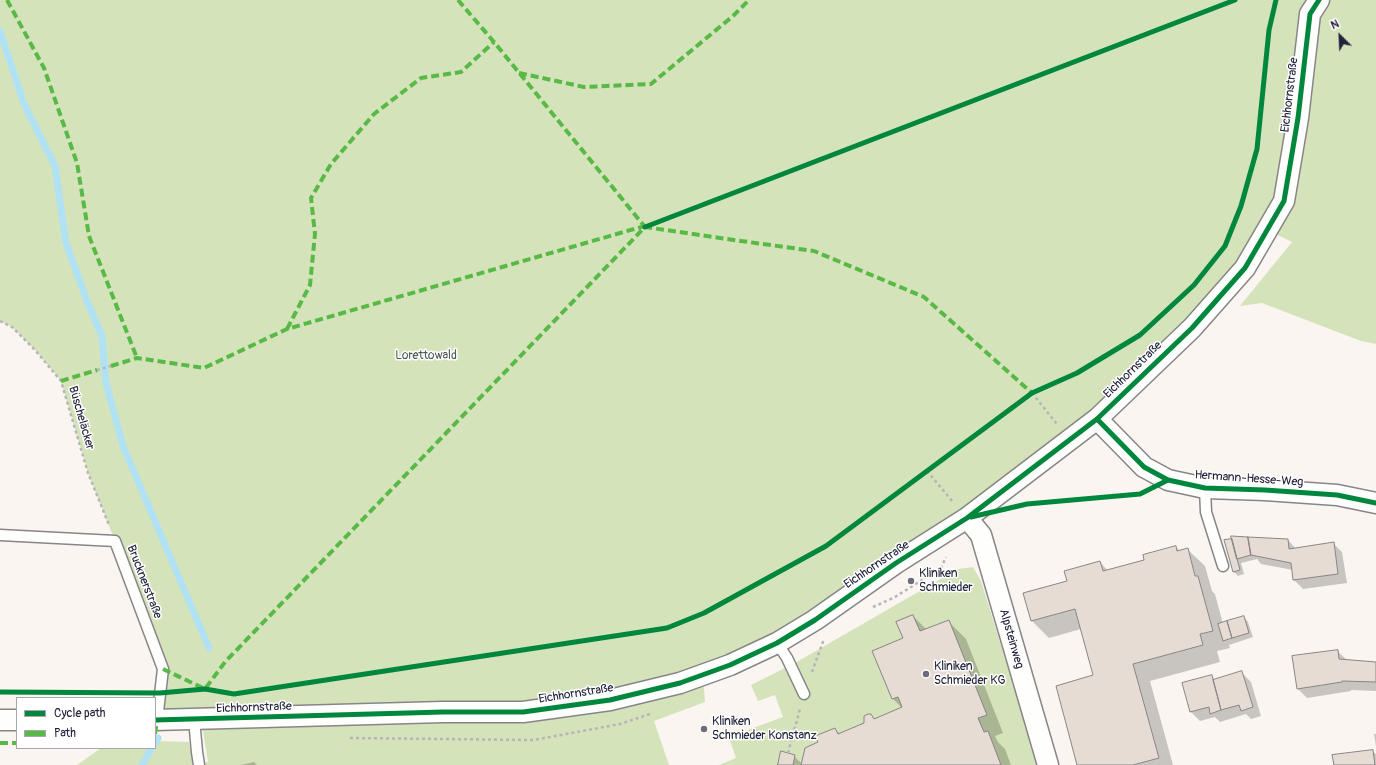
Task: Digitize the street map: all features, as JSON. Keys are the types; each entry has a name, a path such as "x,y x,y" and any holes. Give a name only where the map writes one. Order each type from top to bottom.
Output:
{"street":[{"name":"Eichhornstraße","path":"156,720 443,712 523,712 610,700 680,684 730,665 777,643 814,620 896,562 967,518 1097,419 1192,328 1245,268 1284,201 1298,118 1310,14 1319,0"},
{"name":"Hermann-Hesse-Weg","path":"1097,419 1144,467 1168,480 1205,488 1337,495 1376,503"},
{"name":"Alpsteinweg","path":"967,518 981,535 1048,765"},
{"path":"0,720 16,720"}],"lane":[{"path":"1205,488 1206,512 1223,566"},
{"name":"Brucknerstraße","path":"0,535 115,540 164,669 156,720"},
{"path":"777,643 787,658 804,694"},
{"path":"194,719 199,765"}],"path":[{"path":"160,693 205,689 234,694 667,628 704,613 826,546 1032,393 1077,373 1140,335 1194,285 1225,246 1241,206 1257,149 1268,30 1276,0"},
{"path":"97,370 111,366"},
{"path":"1032,393 1069,440"},
{"path":"927,471 967,518"},
{"path":"788,753 804,694 826,632"}],"green space":[{"name":"Lorettowald","path":"0,0 1376,0 1376,344 1361,341 1262,303 1240,306 1292,242 1267,230 1097,419 896,563 703,675 705,702 654,721 669,765 196,765 208,762 201,719 157,720 163,669 88,473 61,381 35,350 12,327 0,321"},
{"path":"973,567 981,581 1038,765 719,765 736,758 729,737 783,717 775,695 758,701 751,685 795,663 958,569"},
{"path":"156,741 189,742 193,765 77,765 100,749 156,749"}],"building":[{"path":"1231,536 1248,537 1251,555 1237,559"},
{"path":"1248,537 1288,539 1289,549 1334,542 1338,574 1293,580 1291,563 1251,555"},
{"path":"1232,539 1240,570 1233,572 1224,540"},
{"path":"1176,546 1177,551 1188,548 1195,576 1198,576 1213,631 1200,634 1203,645 1133,664 1159,758 1133,765 1077,765 1056,686 1093,675 1075,609 1031,621 1023,593 1067,581 1064,571 1100,561 1103,571 1144,560 1143,555"},
{"name":"Kliniken Schmieder KG","path":"913,615 920,631 949,620 987,715 978,718 984,732 988,731 1001,765 801,765 805,748 818,742 815,736 835,728 838,734 864,723 864,716 868,714 871,714 874,719 902,707 898,697 892,699 872,651 903,638 896,622"},
{"path":"1244,616 1249,633 1232,638 1227,621"},
{"path":"1227,621 1232,638 1223,641 1218,624"},
{"path":"1338,650 1339,659 1376,662 1376,682 1342,681 1297,689 1292,656"},
{"path":"1242,671 1253,707 1241,711 1239,705 1221,710 1213,680"},
{"path":"1212,675 1221,710 1210,714 1209,707 1190,712 1182,683"},
{"path":"1373,750 1375,765 1334,765 1332,755"},
{"path":"781,751 795,755 793,765 778,765"}],"waterway":[{"path":"0,31 24,104 55,166 66,243 87,301 102,336 106,383 123,446 209,648"},
{"path":"142,765 151,749"}],"marked path":[{"path":"7,0 44,68 77,163 89,236 137,358"},
{"path":"458,0 645,227"},
{"path":"519,73 584,87 651,84 733,16 749,0"},
{"path":"287,329 310,285 315,234 311,198 331,164 374,114 421,78 461,72 494,42"},
{"path":"111,366 137,358 204,368 287,329 648,225"},
{"path":"163,669 205,689 225,662 645,227 814,251 924,297 1032,393"},
{"path":"61,381 97,370"},
{"path":"156,727 157,720"},
{"path":"0,743 16,743"}],"cycle path":[{"path":"645,227 1235,0"},
{"path":"0,692 160,693 205,689 234,694 667,628 704,613 826,546 1032,393 1077,373 1140,335 1194,285 1225,246 1241,206 1257,149 1269,30 1276,0"},
{"path":"156,720 443,712 523,712 610,700 680,683 730,665 777,643 815,620 896,563 967,518 1097,419 1192,328 1245,268 1284,201 1298,118 1310,14 1319,0"},
{"path":"1097,419 1144,467 1168,480 1205,488 1337,495 1376,503"},
{"path":"971,517 1027,504 1140,494 1168,480"}],"place":[{"name":"Kliniken Schmieder","path":"911,581"},
{"name":"Kliniken Schmieder KG","path":"926,674"},
{"name":"Kliniken Schmieder Konstanz","path":"704,729"}]}
